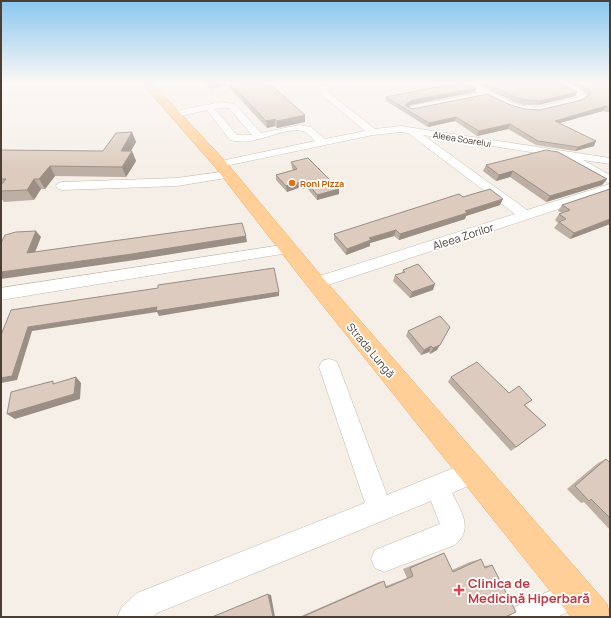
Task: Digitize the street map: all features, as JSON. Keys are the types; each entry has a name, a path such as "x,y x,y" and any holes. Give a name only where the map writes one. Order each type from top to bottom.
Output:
{"main road":[{"name":"Strada Lungă","path":"176,114 224,169 316,283 594,617"}],"street":[{"path":"176,114 186,112"},
{"path":"213,112 234,138 238,139 292,129 306,128 323,143"},
{"path":"237,112 258,136"},
{"path":"348,112 373,132"},
{"name":"Aleea Soarelui","path":"62,186 178,182 323,143 373,132 391,130 411,131 610,161"},
{"path":"411,131 526,216"},
{"path":"565,155 610,180"},
{"name":"Aleea Zorilor","path":"316,283 610,188"},
{"path":"1,294 288,249"},
{"path":"329,366 380,510"},
{"path":"132,617 147,603 473,472"},
{"path":"384,559 446,536 453,530 452,520 437,487"},
{"path":"525,617 574,594"}],"building":[{"path":"257,112 301,112 305,115 277,121 275,119 266,121"},
{"path":"411,112 586,112 555,121 596,141 578,147 538,141 510,124 479,131 456,117 429,123"},
{"path":"132,132 121,151 132,151 122,167 50,166 39,179 34,179 27,190 1,191 1,185 6,179 1,179 1,150 103,151 116,133"},
{"path":"546,150 558,152 607,179 550,196 513,171 499,175 486,165"},
{"path":"308,158 339,189 317,195 307,182 303,184 301,182 286,186 276,175 297,169 291,162"},
{"path":"490,189 503,199 465,211 467,213 400,234 396,230 369,238 371,240 347,249 334,234 459,194 463,197"},
{"path":"610,189 610,219 574,233 559,222 566,219 559,214 570,210 562,205"},
{"path":"242,223 246,236 132,254 1,272 1,243 5,235 16,232 36,231 27,253"},
{"path":"418,264 435,284 412,292 395,275 405,272 403,270"},
{"path":"274,268 279,292 156,311 157,307 28,327 12,376 1,378 1,335 11,310 158,288 158,285"},
{"path":"440,316 450,327 440,345 433,348 431,346 424,350 408,331"},
{"path":"477,362 509,393 519,386 532,400 524,405 546,425 516,447 451,377"},
{"path":"76,377 74,394 7,414 11,392 53,381 53,384"},
{"path":"606,459 610,463 610,518 591,499 589,501 575,486"},
{"name":"Clinica de Medicină Hiperbară","path":"444,553 453,572 481,559 485,568 492,565 516,612 505,617 302,617 384,581 386,588 413,576 410,568"},
{"path":"268,594 273,617 212,617"}],"place":[{"name":"Roni Pizza","path":"292,183"},
{"name":"Clinica de Medicină Hiperbară","path":"459,590"}]}
